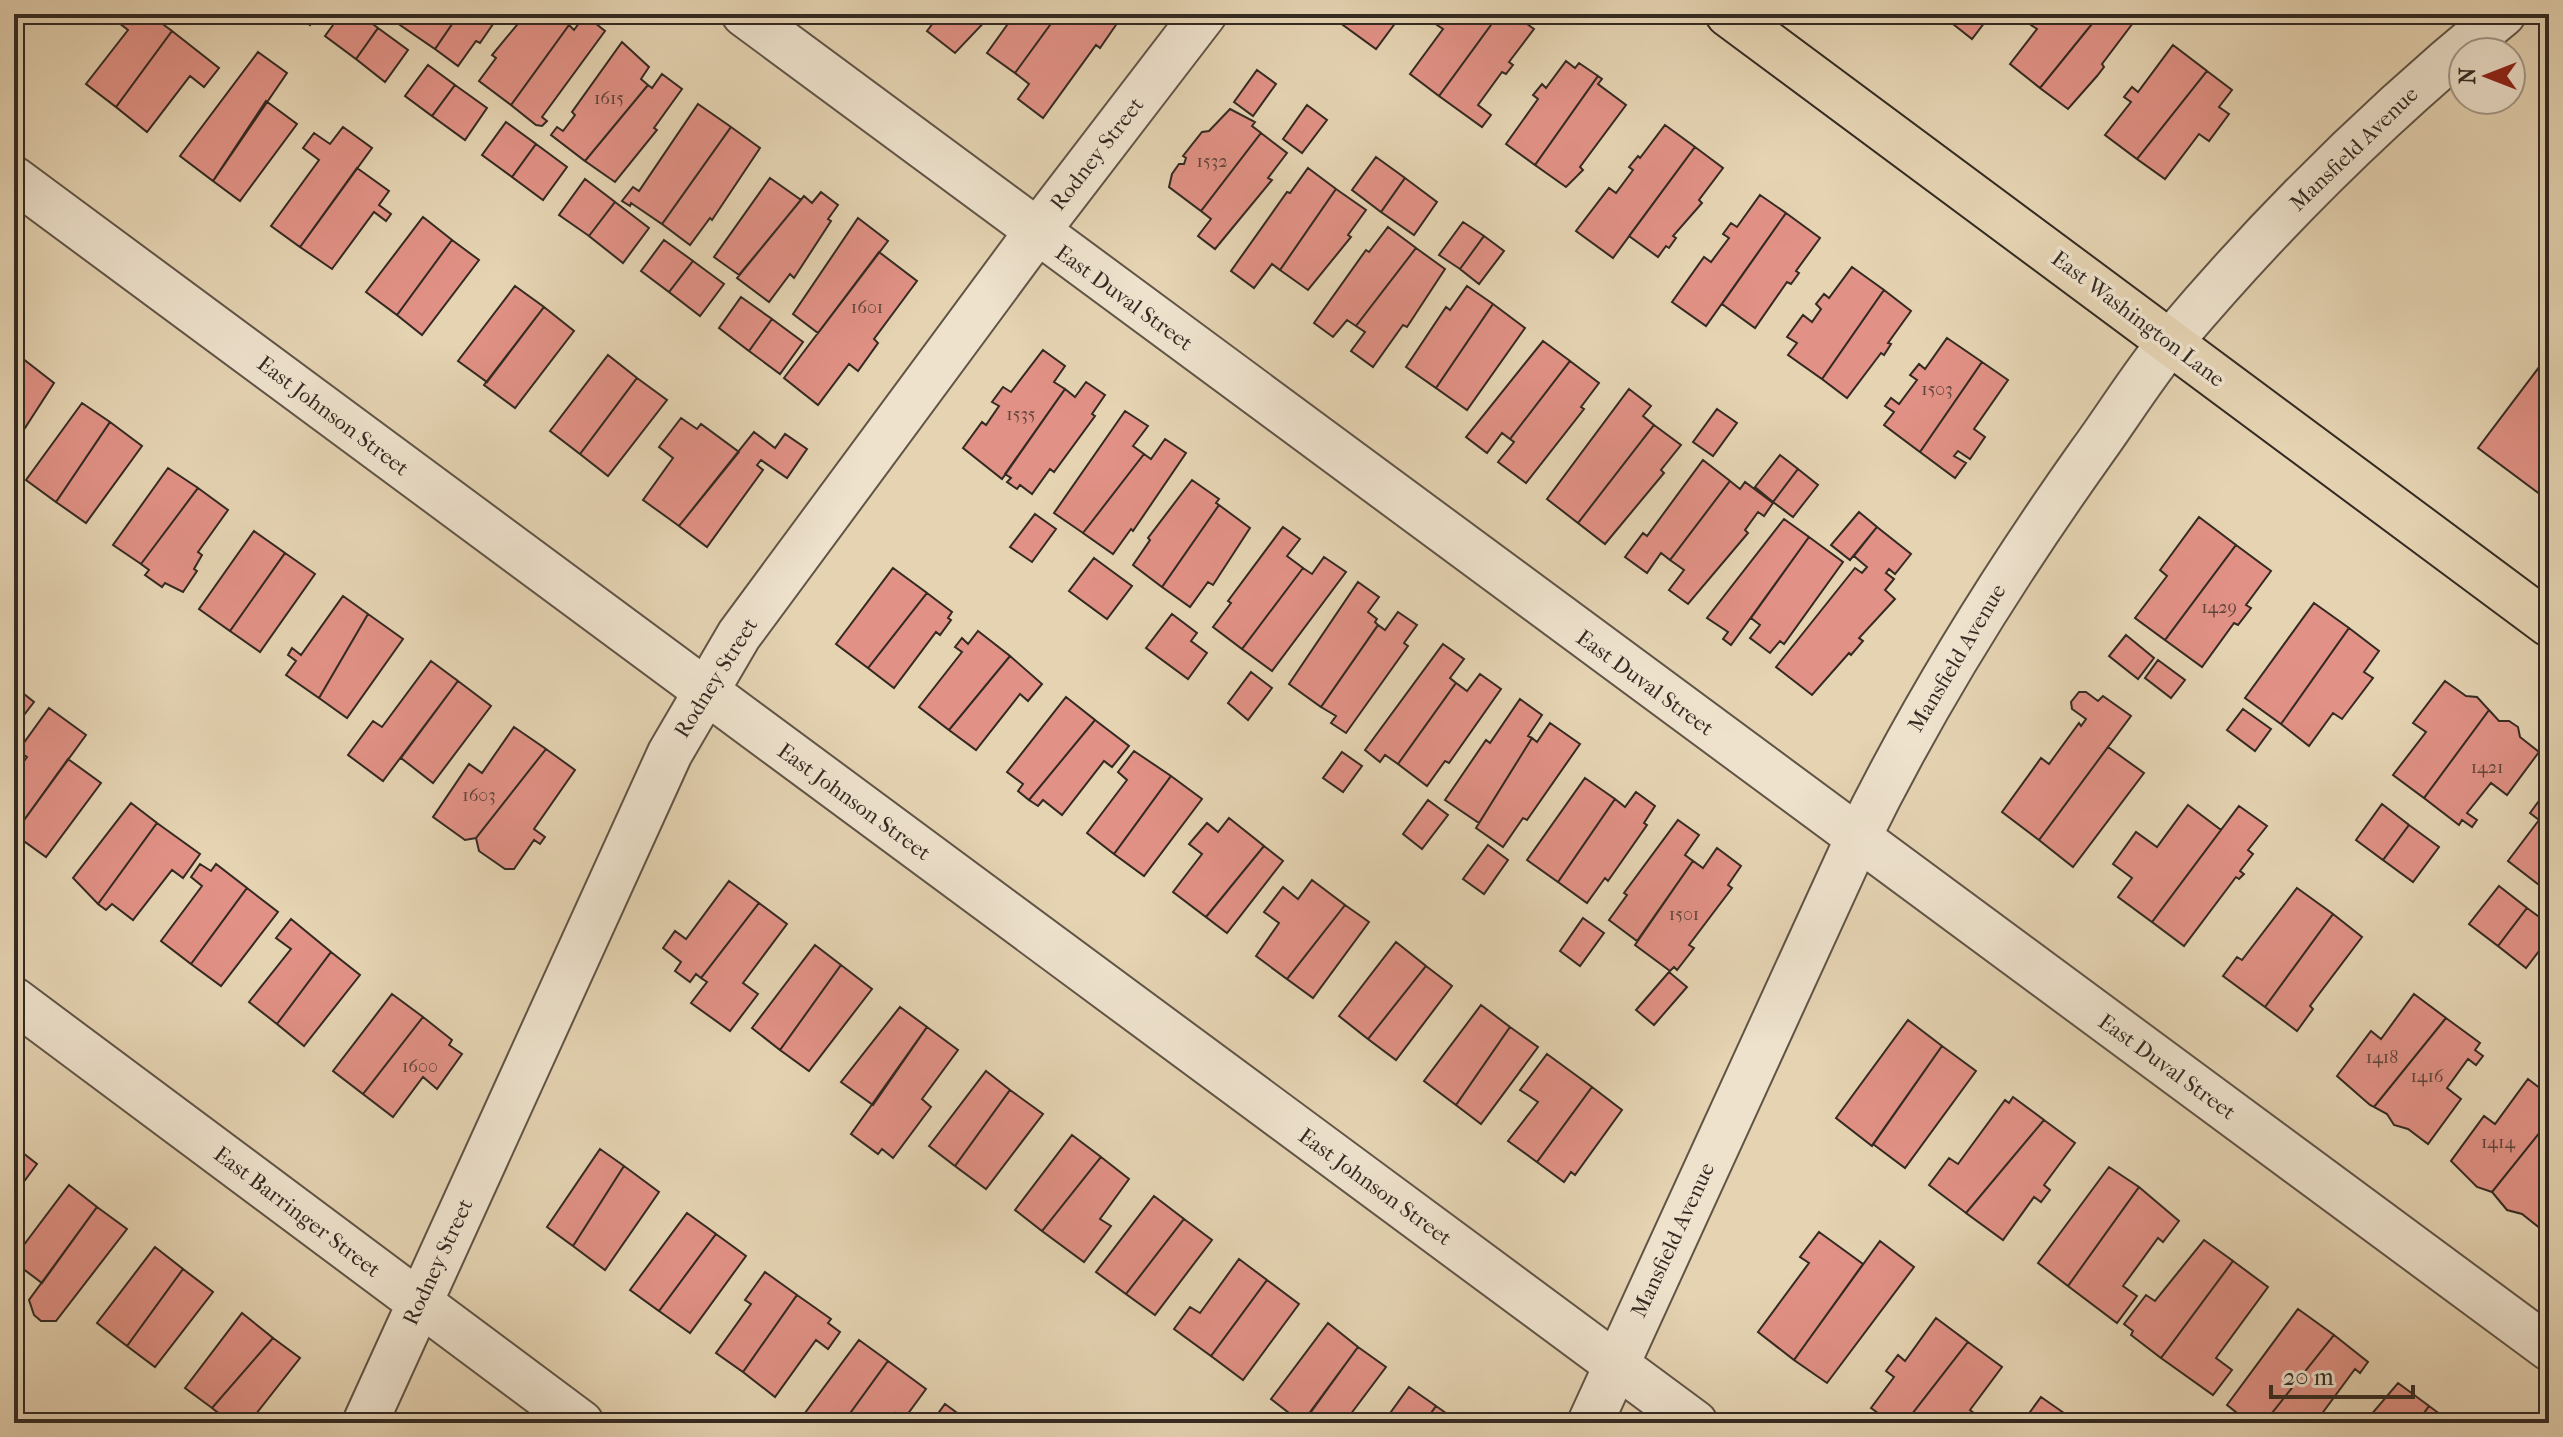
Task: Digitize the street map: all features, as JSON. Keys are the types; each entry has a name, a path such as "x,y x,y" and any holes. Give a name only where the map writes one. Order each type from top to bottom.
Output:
{"main road":[{"name":"East Washington Lane","path":"1728,14 2549,624"}],"street":[{"name":"East Duval Street","path":"744,14 1857,840 2549,1348"},
{"name":"Rodney Street","path":"365,1423 670,753 704,691 739,635 874,458 1036,233 1204,14"},
{"name":"Mansfield Avenue","path":"1590,1423 1857,840 1891,771 1993,594 2170,343 2330,169 2503,14"},
{"name":"East Johnson Street","path":"14,179 1695,1423"},
{"name":"East Barringer Street","path":"14,1000 581,1423"}],"building":[{"path":"140,14 149,14 172,31 116,107 86,84 128,30 119,23 123,17 132,24"},
{"path":"294,14 317,14 310,25"},
{"path":"341,14 359,14 378,28 356,59 325,36"},
{"path":"408,14 459,14 435,49 400,25"},
{"path":"459,14 500,14 480,43 476,41 458,66 435,49"},
{"path":"526,14 568,14 562,20 569,25 511,105 479,81 496,58 492,55"},
{"path":"900,14 922,14 914,24"},
{"path":"940,14 992,14 955,53 927,31"},
{"path":"1015,14 1058,14 1015,73 987,53"},
{"path":"1058,14 1108,14 1118,22 1100,48 1096,45 1043,118 1018,99 1029,84 1015,73"},
{"path":"1329,14 1352,14 1343,25"},
{"path":"1352,14 1402,14 1376,49 1343,25"},
{"path":"1445,14 1452,18 1455,14 1499,14 1439,96 1410,74 1443,29 1437,25"},
{"path":"1499,14 1513,14 1534,29 1509,62 1513,65 1506,74 1502,72 1478,105 1491,115 1482,127 1439,96"},
{"path":"1947,14 1991,14 1972,39 1944,17"},
{"path":"2049,14 2100,14 2040,88 2010,64 2037,29 2031,25 2038,17 2043,21"},
{"path":"2100,14 2130,14 2136,19 2102,64 2104,67 2068,109 2040,88"},
{"path":"2309,14 2330,14 2321,23"},
{"path":"585,15 605,31 542,117 547,121 542,126 536,125 511,105 569,25 574,30"},
{"path":"378,28 408,50 385,82 356,59"},
{"path":"172,31 219,68 204,87 190,76 147,132 116,107"},
{"path":"622,42 649,67 641,79 648,85 585,161 551,135 557,127 563,131 575,115 572,112"},
{"path":"2173,45 2207,71 2137,159 2105,135 2131,102 2124,97 2132,87 2138,92"},
{"path":"258,52 287,73 213,181 180,156"},
{"path":"1566,61 1575,68 1579,63 1598,76 1535,165 1506,144 1538,99 1533,95 1542,84 1546,88"},
{"path":"428,65 455,85 432,116 405,96"},
{"path":"1257,70 1276,84 1253,116 1234,102"},
{"path":"2207,71 2232,90 2219,107 2229,114 2209,141 2199,134 2165,179 2137,159"},
{"path":"662,74 682,89 654,128 657,130 615,182 585,161 648,85 652,88"},
{"path":"1598,76 1602,79 1598,84 1626,105 1580,167 1583,170 1566,187 1535,165"},
{"path":"455,85 487,108 465,140 432,116"},
{"path":"266,101 297,124 240,201 213,181"},
{"path":"698,104 731,127 662,224 631,203 630,206 622,201 633,187 639,191"},
{"path":"1307,105 1327,120 1302,153 1283,139"},
{"path":"1230,109 1255,122 1252,126 1261,133 1201,211 1169,187 1172,174 1179,164 1184,164 1186,158 1183,156 1202,132 1209,131"},
{"path":"506,122 536,144 512,177 482,155"},
{"path":"1665,125 1695,147 1613,258 1576,231 1609,188 1616,193 1633,170 1629,167 1638,156 1640,158"},
{"path":"343,127 372,148 300,247 271,226 319,160 303,148 314,133 330,144"},
{"path":"731,127 760,148 712,220 710,218 690,245 662,224"},
{"path":"1261,133 1287,153 1268,178 1272,180 1215,249 1198,236 1211,219 1201,211"},
{"path":"536,144 567,167 543,200 512,177"},
{"path":"1695,147 1723,168 1699,200 1702,203 1673,236 1676,238 1669,248 1666,246 1658,257 1629,236"},
{"path":"1376,157 1405,178 1381,212 1352,190"},
{"path":"357,168 389,191 379,205 391,214 386,221 374,212 332,269 300,247"},
{"path":"1308,168 1336,189 1280,270 1272,264 1254,288 1231,271 1287,192 1290,193"},
{"path":"770,178 801,200 739,275 714,257"},
{"path":"1405,178 1437,202 1414,235 1381,212"},
{"path":"585,179 615,202 589,236 559,215"},
{"path":"1336,189 1366,210 1348,235 1351,237 1308,290 1280,270"},
{"path":"821,192 838,205 828,219 831,221 794,278 790,274 769,302 737,278 804,196 812,203"},
{"path":"1760,195 1786,213 1706,326 1672,302 1704,257 1711,262 1729,238 1723,234 1731,223 1737,227"},
{"path":"615,202 649,228 623,263 589,236"},
{"path":"1786,213 1820,238 1796,271 1799,273 1791,284 1787,282 1755,328 1722,304"},
{"path":"423,217 452,240 397,315 366,292"},
{"path":"858,218 888,241 818,333 793,314"},
{"path":"1463,222 1484,236 1460,269 1439,255"},
{"path":"1388,227 1416,248 1356,326 1347,320 1333,337 1314,323 1366,250 1369,252"},
{"path":"1484,236 1504,251 1479,284 1460,269"},
{"path":"452,240 479,260 422,335 397,315"},
{"path":"664,240 693,261 669,292 641,271"},
{"path":"1416,248 1445,269 1407,327 1403,325 1373,367 1351,351 1365,332 1356,326"},
{"path":"879,252 917,281 874,339 878,343 858,371 849,364 818,405 784,378"},
{"path":"693,261 724,284 700,316 669,292"},
{"path":"1852,267 1884,290 1822,379 1788,355 1797,343 1787,337 1803,315 1812,322 1821,309 1816,304 1824,294 1829,298"},
{"path":"515,286 544,307 487,382 458,361"},
{"path":"1467,286 1493,304 1436,388 1406,367 1446,307 1450,310"},
{"path":"1884,290 1911,311 1888,343 1891,344 1884,355 1881,353 1847,398 1822,379"},
{"path":"741,297 772,319 749,351 719,328"},
{"path":"1493,304 1525,328 1467,410 1436,388"},
{"path":"544,307 574,331 515,408 484,385"},
{"path":"772,319 803,342 780,374 749,351"},
{"path":"1947,338 1982,362 1920,452 1884,425 1894,412 1885,406 1891,398 1899,404 1917,380 1910,375 1919,364 1925,369"},
{"path":"1543,341 1570,361 1510,439 1502,433 1487,453 1466,437"},
{"path":"1043,350 1065,366 1054,382 1065,389 1002,479 963,448 982,422 986,425 999,406 992,402 1003,387 1011,392"},
{"path":"14,353 22,358 14,369"},
{"path":"2549,354 2549,501 2478,448"},
{"path":"608,355 637,378 580,454 550,431"},
{"path":"22,358 54,383 14,445 14,369"},
{"path":"1570,361 1599,383 1581,407 1584,409 1526,483 1498,462 1514,442 1510,439"},
{"path":"1982,362 2008,380 1974,429 1985,437 1970,459 1958,451 1954,456 1966,463 1955,478 1920,452"},
{"path":"637,378 667,400 608,476 580,454"},
{"path":"1086,382 1105,395 1092,414 1095,416 1054,472 1050,469 1032,494 1020,485 1017,489 1007,482 1011,478 1005,474 1065,389 1075,397"},
{"path":"1629,389 1651,406 1643,416 1654,425 1578,523 1547,499"},
{"path":"82,403 110,422 56,502 26,480"},
{"path":"1717,409 1737,423 1713,456 1693,442"},
{"path":"1125,411 1148,426 1133,446 1144,454 1083,533 1054,513"},
{"path":"681,418 697,429 701,424 739,452 679,526 643,500 673,458 659,447"},
{"path":"110,422 142,446 86,523 56,502"},
{"path":"1654,425 1681,445 1661,470 1664,473 1605,544 1578,523"},
{"path":"754,432 775,448 785,434 807,449 787,478 761,460 757,465 763,470 707,547 679,526"},
{"path":"1165,439 1186,453 1133,531 1131,529 1113,554 1083,533 1144,454 1151,459"},
{"path":"1780,455 1798,469 1773,502 1755,487"},
{"path":"1703,460 1730,481 1670,560 1661,553 1647,573 1625,557 1643,533 1647,536"},
{"path":"168,468 198,488 141,564 113,545"},
{"path":"1798,469 1818,485 1793,517 1773,502"},
{"path":"1192,480 1219,499 1216,503 1219,505 1162,587 1133,565 1150,540 1148,538"},
{"path":"1730,481 1740,489 1745,482 1773,503 1764,516 1758,512 1745,530 1748,533 1688,604 1669,590 1684,570 1670,560"},
{"path":"198,488 228,510 198,552 202,555 194,569 197,571 183,592 165,583 162,587 145,575 149,570 141,564"},
{"path":"1219,505 1250,528 1213,585 1208,582 1190,607 1162,587"},
{"path":"1859,512 1877,527 1850,560 1831,545"},
{"path":"1035,514 1056,529 1032,562 1010,547"},
{"path":"2199,517 2236,545 2165,640 2135,618 2167,576 2160,570"},
{"path":"1784,519 1809,537 1731,645 1723,639 1728,632 1707,618"},
{"path":"1283,527 1300,539 1287,556 1303,568 1242,649 1213,627 1231,603 1228,601"},
{"path":"1877,527 1911,554 1895,574 1889,569 1886,573 1894,579 1885,590 1895,599 1859,638 1863,641 1851,655 1849,653 1812,695 1776,667 1855,568 1862,573 1867,567 1854,556"},
{"path":"254,531 285,553 230,631 199,609"},
{"path":"1809,537 1843,562 1784,644 1780,641 1770,653 1750,638 1760,625 1751,618"},
{"path":"2236,545 2271,571 2246,605 2251,608 2238,625 2234,623 2202,667 2165,640"},
{"path":"285,553 315,574 260,652 230,631"},
{"path":"1324,557 1346,572 1272,671 1242,649 1303,568 1312,574"},
{"path":"1094,558 1132,586 1107,619 1069,591"},
{"path":"893,568 927,593 868,668 836,644"},
{"path":"1358,582 1379,597 1368,612 1377,619 1375,622 1378,625 1321,707 1289,684"},
{"path":"927,593 952,612 948,618 951,620 940,635 936,632 894,688 868,668"},
{"path":"343,596 368,614 319,698 286,675 296,661 288,655 292,648 301,655"},
{"path":"2314,603 2349,628 2281,724 2245,698"},
{"path":"1398,612 1417,625 1404,643 1408,646 1346,733 1331,723 1336,716 1321,707 1378,625 1385,630"},
{"path":"368,614 403,639 347,718 319,698"},
{"path":"1172,614 1197,633 1191,641 1207,653 1188,679 1146,648"},
{"path":"2349,628 2379,651 2364,672 2373,678 2342,719 2333,713 2309,746 2281,724"},
{"path":"978,631 1010,656 949,730 919,707 962,652 955,647 962,638 968,644"},
{"path":"2126,635 2154,658 2138,679 2109,656"},
{"path":"1443,644 1464,659 1450,678 1456,683 1398,764 1385,755 1380,762 1365,750"},
{"path":"1010,656 1042,684 1028,701 1020,694 976,750 949,730"},
{"path":"2158,660 2185,680 2171,698 2145,678"},
{"path":"431,661 458,681 383,781 348,755 373,721 382,727"},
{"path":"1251,672 1272,688 1248,720 1228,703"},
{"path":"1480,674 1501,689 1449,763 1445,761 1427,786 1398,764 1456,683 1467,691"},
{"path":"458,681 491,706 433,783 401,758"},
{"path":"2445,681 2466,696 2477,697 2489,710 2424,798 2393,775 2426,732 2413,723"},
{"path":"14,686 34,702 14,728"},
{"path":"2079,692 2086,692 2098,701 2103,696 2131,716 2039,840 2002,812 2041,758 2049,764 2079,723 2081,726 2086,719 2072,709 2071,702"},
{"path":"1066,697 1095,720 1029,800 1018,791 1023,784 1007,772"},
{"path":"1520,699 1542,715 1528,736 1532,738 1479,823 1445,800 1486,740 1490,743"},
{"path":"49,708 86,735 14,834 14,775 27,757 18,751"},
{"path":"2243,709 2271,729 2255,751 2227,730"},
{"path":"2489,710 2499,721 2509,721 2518,727 2520,737 2539,752 2507,795 2491,783 2467,813 2477,820 2472,827 2462,820 2459,825 2424,798"},
{"path":"1095,720 1129,746 1112,767 1104,761 1062,815 1043,800 1038,806 1029,800"},
{"path":"1550,723 1580,744 1527,820 1523,818 1503,847 1476,828 1532,738 1537,742"},
{"path":"514,727 546,749 476,838 465,840 433,817 469,764 482,773"},
{"path":"2108,747 2144,773 2073,867 2039,840"},
{"path":"546,749 575,770 534,829 545,837 540,844 534,840 514,869 505,869 479,851 476,838"},
{"path":"1134,751 1171,776 1114,854 1087,833 1127,780 1118,772"},
{"path":"1342,752 1362,766 1343,792 1323,778"},
{"path":"68,759 101,783 46,857 14,834"},
{"path":"1171,776 1202,799 1144,876 1114,854"},
{"path":"1585,778 1615,799 1558,882 1527,860"},
{"path":"2549,787 2549,879 2543,888 2508,861 2539,820 2530,813"},
{"path":"1636,792 1655,806 1644,823 1647,825 1608,881 1605,878 1587,903 1558,882 1615,799 1625,807"},
{"path":"1428,800 1448,815 1422,849 1403,834"},
{"path":"131,803 157,823 98,904 73,878"},
{"path":"2382,804 2409,825 2383,860 2356,840"},
{"path":"2188,805 2221,830 2152,922 2118,897 2132,878 2113,864 2136,832 2157,847"},
{"path":"2239,806 2267,826 2248,850 2253,854 2240,871 2244,874 2239,879 2236,877 2184,946 2152,922"},
{"path":"1229,818 1264,846 1206,917 1173,892 1202,854 1189,844 1207,823 1218,832"},
{"path":"1678,820 1699,835 1685,855 1693,861 1637,941 1609,920 1627,895 1624,893"},
{"path":"157,823 200,854 183,878 172,870 133,920 112,904 106,910 98,904"},
{"path":"2409,825 2439,847 2413,882 2383,860"},
{"path":"1488,845 1508,860 1484,894 1463,879"},
{"path":"1264,846 1283,861 1227,933 1206,917"},
{"path":"1717,848 1741,866 1728,885 1732,888 1689,945 1694,948 1677,970 1674,967 1670,971 1635,945 1693,861 1703,868"},
{"path":"200,864 211,871 216,864 247,888 191,964 161,941 202,886 191,877"},
{"path":"1312,880 1345,905 1287,979 1256,956 1279,923 1264,912 1283,887 1298,899"},
{"path":"729,881 759,903 701,978 696,974 690,982 675,971 681,962 663,948 675,931 686,939"},
{"path":"2499,886 2527,908 2498,946 2469,924"},
{"path":"247,888 278,912 221,986 191,964"},
{"path":"2297,888 2333,914 2265,1007 2223,976 2237,957 2242,960"},
{"path":"759,903 787,924 743,983 758,994 730,1031 691,1003 707,982 701,978"},
{"path":"1345,905 1369,922 1313,998 1287,979"},
{"path":"2527,908 2549,924 2549,938 2526,968 2498,946"},
{"path":"2333,914 2362,937 2310,1006 2313,1009 2297,1031 2265,1007"},
{"path":"1583,918 1604,933 1580,966 1560,951"},
{"path":"291,919 331,952 277,1024 249,1002 291,949 276,938"},
{"path":"1396,942 1426,966 1368,1039 1339,1016"},
{"path":"815,945 841,965 780,1050 752,1028"},
{"path":"331,952 360,975 304,1046 277,1024"},
{"path":"841,965 872,989 809,1071 780,1050"},
{"path":"1426,966 1452,986 1396,1060 1368,1039"},
{"path":"1669,972 1687,987 1654,1025 1636,1010"},
{"path":"392,994 423,1017 363,1094 333,1071"},
{"path":"2414,994 2446,1018 2374,1107 2337,1076 2371,1031 2381,1039"},
{"path":"1481,1005 1510,1027 1456,1105 1424,1081"},
{"path":"900,1007 927,1027 873,1105 841,1082"},
{"path":"423,1017 452,1040 449,1045 462,1054 437,1089 423,1077 393,1117 363,1094"},
{"path":"2446,1018 2480,1043 2475,1050 2483,1056 2476,1065 2468,1059 2447,1088 2461,1099 2428,1144 2408,1129 2394,1125 2387,1114 2374,1107"},
{"path":"1908,1020 1942,1046 1872,1146 1836,1118"},
{"path":"927,1027 958,1050 922,1099 931,1107 893,1158 882,1149 878,1154 851,1134"},
{"path":"1510,1027 1538,1047 1481,1124 1456,1105"},
{"path":"1942,1046 1976,1071 1905,1168 1873,1144"},
{"path":"1547,1054 1592,1087 1537,1162 1508,1141 1538,1102 1520,1090"},
{"path":"986,1071 1010,1090 955,1166 929,1146"},
{"path":"2528,1079 2549,1095 2549,1121 2492,1192 2477,1187 2451,1161 2484,1116 2495,1124"},
{"path":"1592,1087 1622,1110 1575,1175 1571,1172 1564,1182 1537,1162"},
{"path":"1010,1090 1043,1114 986,1189 955,1166"},
{"path":"2013,1097 2044,1120 1966,1213 1929,1185 1949,1158 1958,1164 2005,1100 2009,1103"},
{"path":"2044,1120 2075,1143 2044,1185 2050,1190 2041,1202 2034,1197 2003,1240 1966,1213"},
{"path":"2549,1121 2549,1219 2541,1229 2522,1214 2507,1210 2492,1192"},
{"path":"1072,1135 1101,1157 1042,1231 1015,1210"},
{"path":"14,1146 37,1164 14,1195"},
{"path":"600,1149 624,1166 573,1246 547,1227"},
{"path":"1101,1157 1129,1179 1100,1219 1111,1226 1084,1262 1042,1231"},
{"path":"624,1166 659,1192 605,1270 573,1246"},
{"path":"2109,1167 2139,1187 2068,1286 2038,1263"},
{"path":"69,1185 97,1207 42,1283 14,1262 14,1258"},
{"path":"2139,1187 2179,1221 2163,1242 2158,1238 2123,1286 2137,1296 2117,1323 2068,1286"},
{"path":"1154,1196 1184,1219 1126,1294 1096,1272"},
{"path":"97,1207 127,1229 56,1321 41,1321 34,1315 29,1300"},
{"path":"687,1213 716,1234 659,1311 630,1290"},
{"path":"1184,1219 1212,1240 1155,1315 1126,1294"},
{"path":"1819,1232 1863,1264 1794,1360 1758,1332 1809,1263 1800,1257"},
{"path":"716,1234 746,1256 690,1333 659,1311"},
{"path":"2204,1240 2233,1261 2161,1358 2131,1335 2133,1331 2124,1324 2146,1295 2155,1301"},
{"path":"1880,1241 1914,1267 1827,1383 1794,1360"},
{"path":"155,1247 183,1269 127,1346 97,1323"},
{"path":"1239,1259 1267,1280 1211,1356 1174,1329 1190,1307 1200,1313"},
{"path":"2233,1261 2268,1287 2216,1358 2232,1370 2213,1395 2161,1358"},
{"path":"183,1269 213,1292 155,1367 127,1346"},
{"path":"765,1272 797,1295 743,1372 716,1353 751,1304 745,1300"},
{"path":"1267,1280 1299,1304 1243,1380 1211,1356"},
{"path":"797,1295 831,1319 828,1323 840,1332 828,1349 816,1340 775,1397 743,1372"},
{"path":"2298,1309 2334,1335 2264,1423 2250,1423 2227,1405"},
{"path":"242,1313 273,1338 212,1408 185,1388"},
{"path":"1936,1318 1968,1342 1905,1423 1892,1423 1871,1408 1894,1377 1886,1371 1898,1355 1905,1361"},
{"path":"1328,1323 1358,1347 1302,1423 1271,1399"},
{"path":"2334,1335 2368,1362 2360,1373 2355,1369 2315,1423 2264,1423"},
{"path":"273,1338 300,1358 256,1414 262,1418 259,1423 215,1423 221,1415 212,1408"},
{"path":"859,1340 888,1361 843,1423 810,1423 802,1417"},
{"path":"1968,1342 2002,1367 1970,1410 1979,1417 1975,1423 1905,1423"},
{"path":"1358,1347 1386,1367 1344,1423 1303,1423"},
{"path":"888,1361 926,1389 904,1419 896,1413 889,1423 843,1423"},
{"path":"2398,1383 2429,1406 2417,1423 2364,1423"},
{"path":"1409,1387 1436,1406 1424,1423 1383,1423"},
{"path":"2041,1397 2074,1420 2072,1423 2022,1423"},
{"path":"945,1404 971,1423 931,1423"},
{"path":"1436,1406 1460,1423 1424,1423"},
{"path":"2429,1406 2452,1423 2417,1423"}]}
